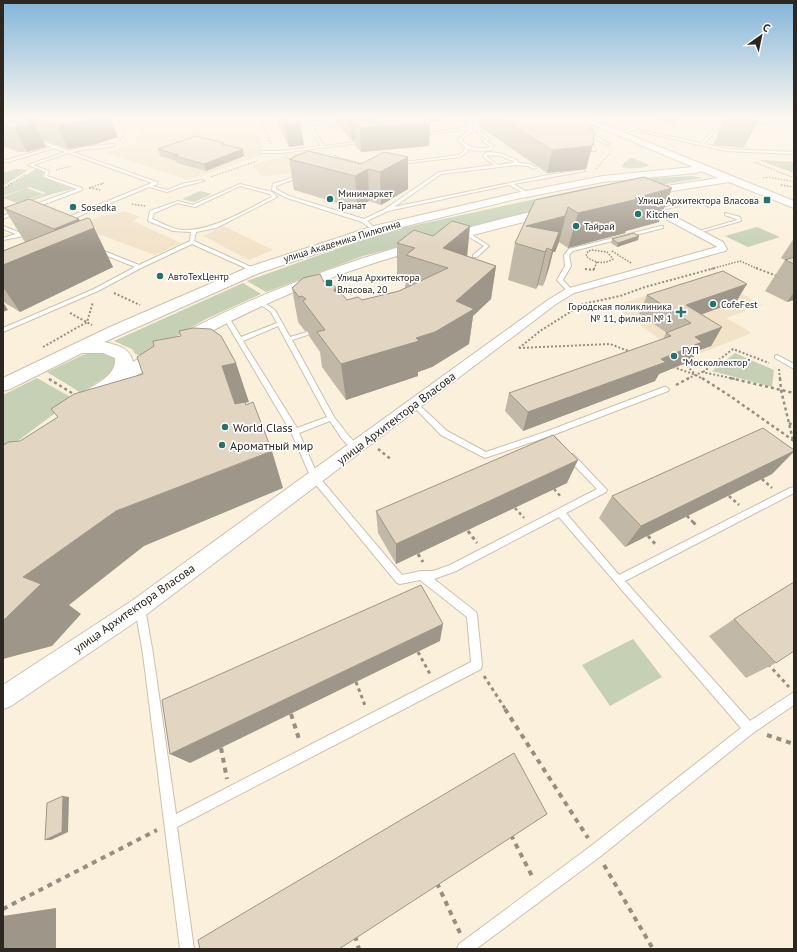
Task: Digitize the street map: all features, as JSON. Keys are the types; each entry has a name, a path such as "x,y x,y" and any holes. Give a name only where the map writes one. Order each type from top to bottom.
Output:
{"street":[{"path":"689,162 794,205"},
{"name":"улица Академика Пилюгина","path":"3,384 76,349 254,270 374,230 527,194 603,179 703,168"},
{"path":"628,195 729,179"},
{"name":"улица Архитектора Власова","path":"3,698 140,607 552,302 570,291 722,249 720,244 628,195"},
{"path":"76,403 103,389 142,364 226,317 330,274 418,250 466,233 567,208"},
{"path":"76,349 102,346 112,348 122,353 125,359 124,365 118,375 103,389"}],"lane":[{"path":"3,218 81,189 45,176 48,172 30,165 38,162"},
{"path":"57,223 156,183 98,162"},
{"path":"371,167 408,162"},
{"path":"492,162 496,166"},
{"path":"430,174 516,164 529,165 534,168"},
{"path":"387,210 546,175 583,171"},
{"path":"364,221 387,210 440,173"},
{"path":"308,175 300,175 274,185 274,190 288,197 364,221 374,230"},
{"path":"150,186 167,191 183,185 202,181"},
{"path":"510,184 527,194"},
{"path":"240,185 271,193 275,198 214,227 194,232 175,230 150,220 152,212 178,202 193,206 240,185"},
{"path":"657,210 695,201 702,202 710,206"},
{"path":"698,232 738,221 738,218 727,214"},
{"path":"3,226 22,235"},
{"path":"570,291 560,280 568,266 566,255 571,250 661,227"},
{"path":"3,240 36,231"},
{"path":"192,242 194,232"},
{"path":"466,233 487,246 476,256"},
{"path":"3,330 99,289 139,266 192,242 254,270"},
{"path":"94,249 139,266"},
{"path":"260,302 273,311 331,418 345,437 356,448"},
{"path":"226,317 295,432 315,478 400,580 421,576 433,576 452,568 603,490 548,434"},
{"path":"240,340 279,324"},
{"path":"288,340 307,334"},
{"path":"777,357 794,367"},
{"path":"414,404 444,433 485,455 548,434 666,389"},
{"path":"295,432 331,418"},
{"path":"618,580 793,490"},
{"path":"560,512 749,729"},
{"path":"170,824 477,665 472,614 421,576"},
{"path":"140,607 149,662 187,949"},
{"path":"465,948 596,851 749,729 794,698"}],"path":[{"path":"211,177 251,162"},
{"path":"360,162 371,167"},
{"path":"583,171 590,176 601,162"},
{"path":"756,162 794,178"},
{"path":"48,172 71,166"},
{"path":"3,189 36,167"},
{"path":"761,179 769,177 794,182"},
{"path":"101,190 89,188 104,183"},
{"path":"607,252 612,256 611,261 597,262 588,258 586,253 597,250 607,252 613,251 637,266"},
{"path":"631,352 610,344 519,348 540,331 583,304 620,296 645,287 740,261 774,276 781,275"},
{"path":"585,269 593,270 596,267 597,262"},
{"path":"41,348 87,322 99,289 144,306"},
{"path":"666,389 702,372 733,349 778,367"},
{"path":"777,357 781,390 793,441"},
{"path":"684,363 696,374 730,396 793,441"},
{"path":"667,364 696,374"},
{"path":"702,372 794,393"},
{"path":"46,378 76,403"},
{"path":"788,423 794,426"},
{"path":"418,652 437,686"},
{"path":"768,663 794,692"},
{"path":"477,665 596,851 654,949"},
{"path":"356,682 371,720"},
{"path":"291,714 304,754"},
{"path":"749,729 794,744"},
{"path":"221,748 229,793"},
{"path":"3,909 170,824"},
{"path":"510,832 540,892"},
{"path":"436,880 465,948"},
{"path":"354,933 359,949"}],"shaded area":[{"path":"134,162 240,162 188,180"},
{"path":"261,162 325,162 328,168 262,177 252,165"},
{"path":"124,211 140,217 133,221 181,243 155,255 77,226 104,215 116,214"},
{"path":"224,226 273,250 249,260 203,236"},
{"name":"Городская поликлиника № 11, филиал № 1","path":"709,276 762,305 726,318 752,333 693,356 666,338 661,340 613,306"}],"green space":[{"path":"625,162 643,162 649,165 644,167 627,168 622,167"},
{"path":"765,162 794,162 794,173"},
{"path":"16,169 28,170 3,186 3,173"},
{"path":"36,169 44,172 42,177 73,189 25,203 21,203 46,193 29,187 3,196 3,189"},
{"path":"693,176 702,178 631,190 546,208 363,256 266,292 247,281 384,232 591,187 655,178"},
{"path":"27,188 43,194 17,203 3,198 3,197"},
{"path":"200,191 212,194 194,202 182,199"},
{"path":"757,227 780,237 748,247 725,236"},
{"path":"243,283 261,294 206,319 144,354 135,354 132,349 114,341"},
{"path":"100,351 118,358 111,373 81,393 47,372 83,355"},
{"path":"735,353 774,370 772,387 712,371"},
{"path":"37,378 74,399 3,452 3,395"},
{"path":"633,639 662,677 610,706 582,665"}],"building":[{"path":"302,162 355,162 361,164 364,162 398,162 380,172 368,169 355,176"},
{"path":"644,177 672,188 635,198 638,199 578,213 568,207 565,216 526,226 559,232 552,250 547,248 545,252 515,243 535,200"},
{"path":"29,199 79,219 54,229 4,208"},
{"path":"87,218 90,219 94,228 3,265 3,251"},
{"path":"452,221 470,226 443,248 496,266 456,301 474,309 435,332 416,338 419,341 341,364 317,332 325,330 303,301 306,299 302,296 299,297 292,288 303,278 320,274 324,282 330,281 336,288 334,291 341,293 347,300 358,297 362,300 399,291 448,268 406,255 415,248 397,243 414,230 433,236"},
{"path":"634,233 639,236 618,243 612,239"},
{"path":"794,257 794,264 785,260"},
{"path":"723,271 747,284 686,305 722,327 695,337 702,342 661,359 666,362 528,412 509,393 671,336 666,333 691,323 647,295"},
{"path":"193,328 211,329 221,336 236,363 222,366 235,404 245,402 246,405 253,402 272,451 116,511 23,577 41,584 3,620 3,445 9,442 20,441 58,417 51,409 74,394 143,374 137,357 154,346 153,341 181,336 179,331"},
{"path":"763,428 794,451 641,526 612,496"},
{"path":"553,435 578,460 396,544 376,511"},
{"path":"794,582 794,651 776,663 734,619"},
{"path":"421,585 443,624 170,754 162,700"},
{"path":"514,753 547,814 339,949 200,949 198,940"},
{"path":"63,796 62,832 45,840 47,803"}],"place":[{"name":"Минимаркет Гранат","path":"330,199"},
{"name":"Улица Архитектора Власова","path":"767,200"},
{"name":"Sosedka","path":"73,207"},
{"name":"Kitchen","path":"638,214"},
{"name":"Тайрай","path":"576,226"},
{"name":"АвтоТехЦентр","path":"160,276"},
{"name":"Улица Архитектора Власова, 20","path":"329,283"},
{"name":"CofeFest","path":"713,304"},
{"name":"Городская поликлиника № 11, филиал № 1","path":"681,312"},
{"name":"ГУП \"Москоллектор\"","path":"674,356"},
{"name":"World Class","path":"225,427"},
{"name":"Ароматный мир","path":"222,445"}]}
